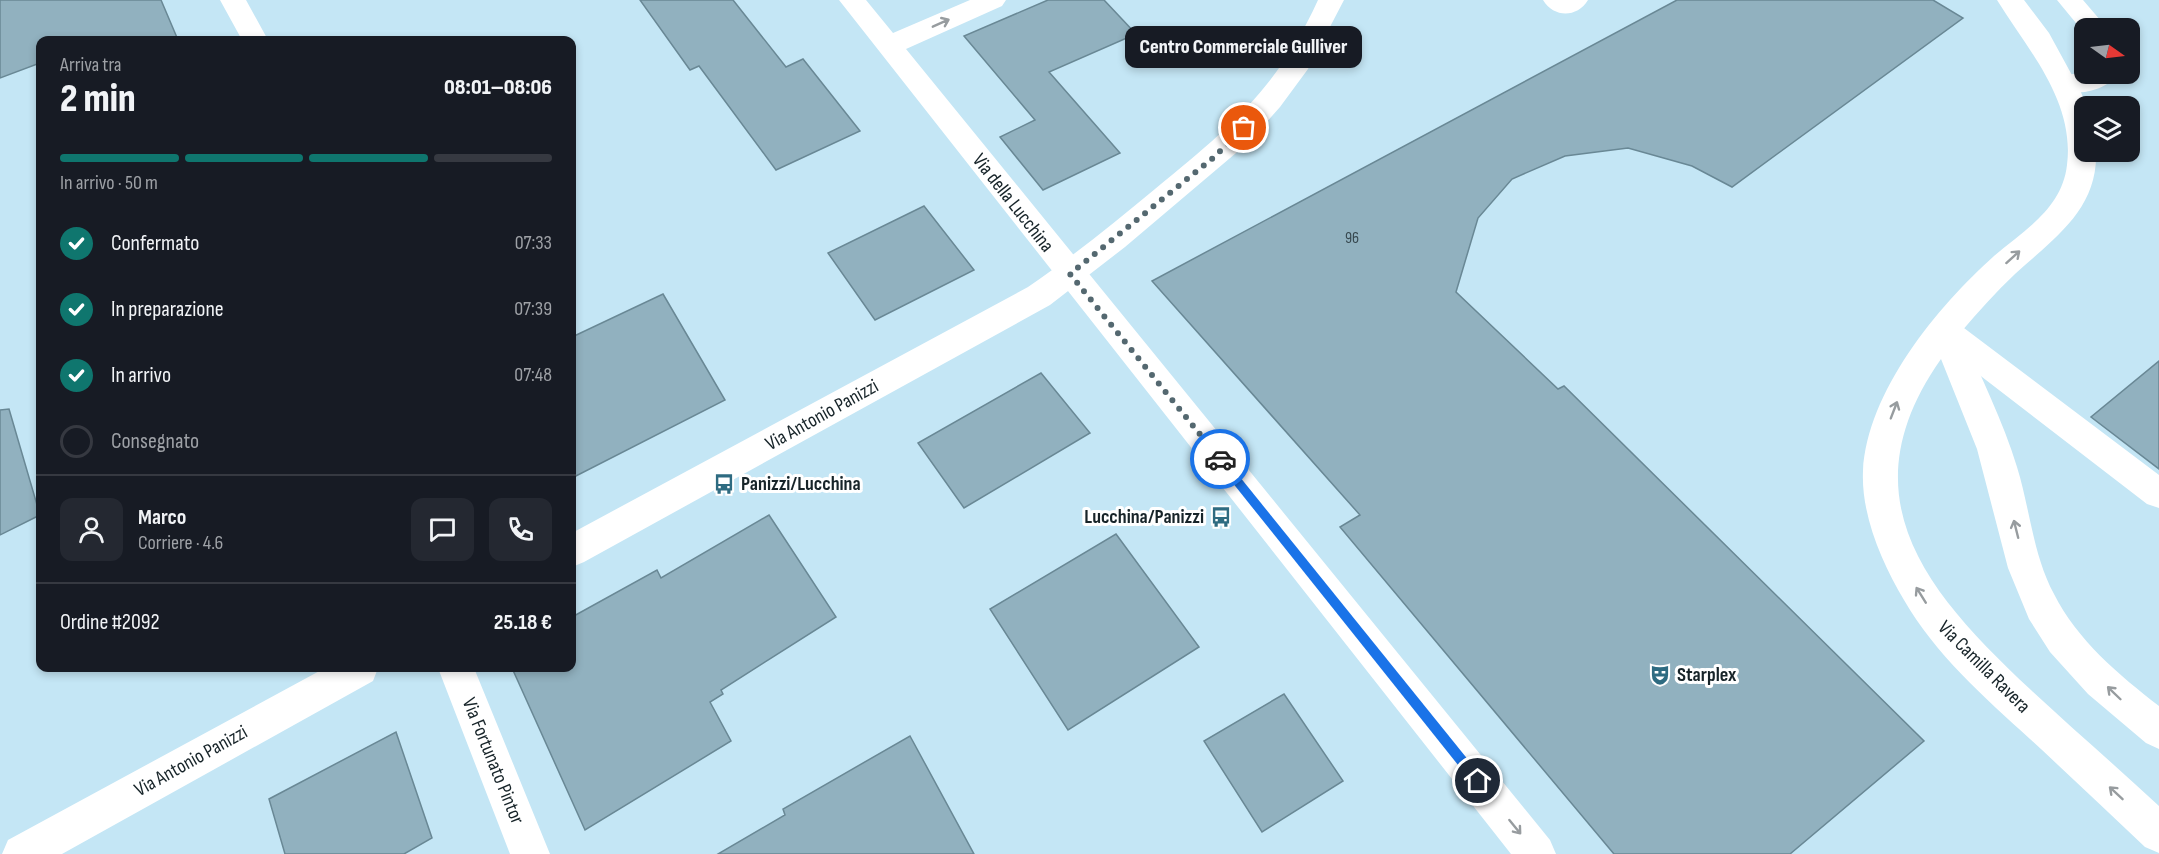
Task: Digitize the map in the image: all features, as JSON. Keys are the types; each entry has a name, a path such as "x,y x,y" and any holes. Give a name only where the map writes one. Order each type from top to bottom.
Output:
{"street":[{"path":"233,0 253,36"},
{"name":"Via della Lucchina","path":"852,0 1536,854"},
{"path":"888,46 993,0"},
{"name":"Via Antonio Panizzi","path":"576,549 1039,296 1070,274 1216,156 1244,128 1287,78 1326,14 1331,0"},
{"name":"Via Camilla Ravera","path":"2010,0 2040,41 2064,84 2077,123 2081,144 2078,186 2073,197 2046,229 1996,273 1945,331 1920,364 1899,398 1883,446 1880,472 1883,500 1896,544 1915,586 1938,622 1967,655 2159,833"},
{"path":"2069,0 2085,18"},
{"path":"2064,84 2074,83"},
{"path":"1945,331 2159,494"},
{"path":"1945,331 2000,465 2022,554 2041,605 2053,626 2090,668 2116,695 2159,730"},
{"name":"Via Antonio Panizzi","path":"22,854 353,672"},
{"name":"Via Fortunato Pintor","path":"458,672 530,854"}],"building":[{"path":"0,0 161,0 176,36 36,36 36,64 0,78"},
{"path":"640,0 733,0 786,67 803,59 860,131 776,170 699,66 690,70"},
{"path":"1048,0 1104,0 1136,34 1049,72 1120,153 1043,190 1000,137 1035,120 964,36"},
{"path":"1677,0 1933,0 1963,18 1732,187 1692,166 1628,148 1565,156 1512,179 1478,218 1456,292 1558,389 1564,386 1924,741 1790,854 1614,854 1340,527 1360,515 1152,281"},
{"path":"924,206 974,270 875,320 828,253"},
{"path":"663,294 725,400 576,476 576,335"},
{"path":"2159,361 2159,469 2091,417"},
{"path":"1041,373 1090,433 964,508 918,443"},
{"path":"9,409 36,501 36,517 0,535 0,410"},
{"path":"769,515 836,617 721,690 723,694 710,702 731,741 585,830 514,672 576,672 576,615 657,570 661,578"},
{"path":"1116,534 1199,647 1068,730 990,609"},
{"path":"1284,694 1343,781 1262,832 1204,741"},
{"path":"396,732 432,838 404,854 285,854 269,799"},
{"path":"910,736 974,854 718,854 785,815 783,809"}],"way so far":[{"path":"1220,459 1070,274 1223,150 1244,128"}],"place":[{"name":"Centro Commerciale Gulliver","path":"1244,128"},
{"name":"Panizzi/Lucchina","path":"724,484"},
{"name":"Lucchina/Panizzi","path":"1221,517"},
{"name":"Starplex","path":"1660,675"}],"route":[{"path":"1220,459 1478,781"}]}
